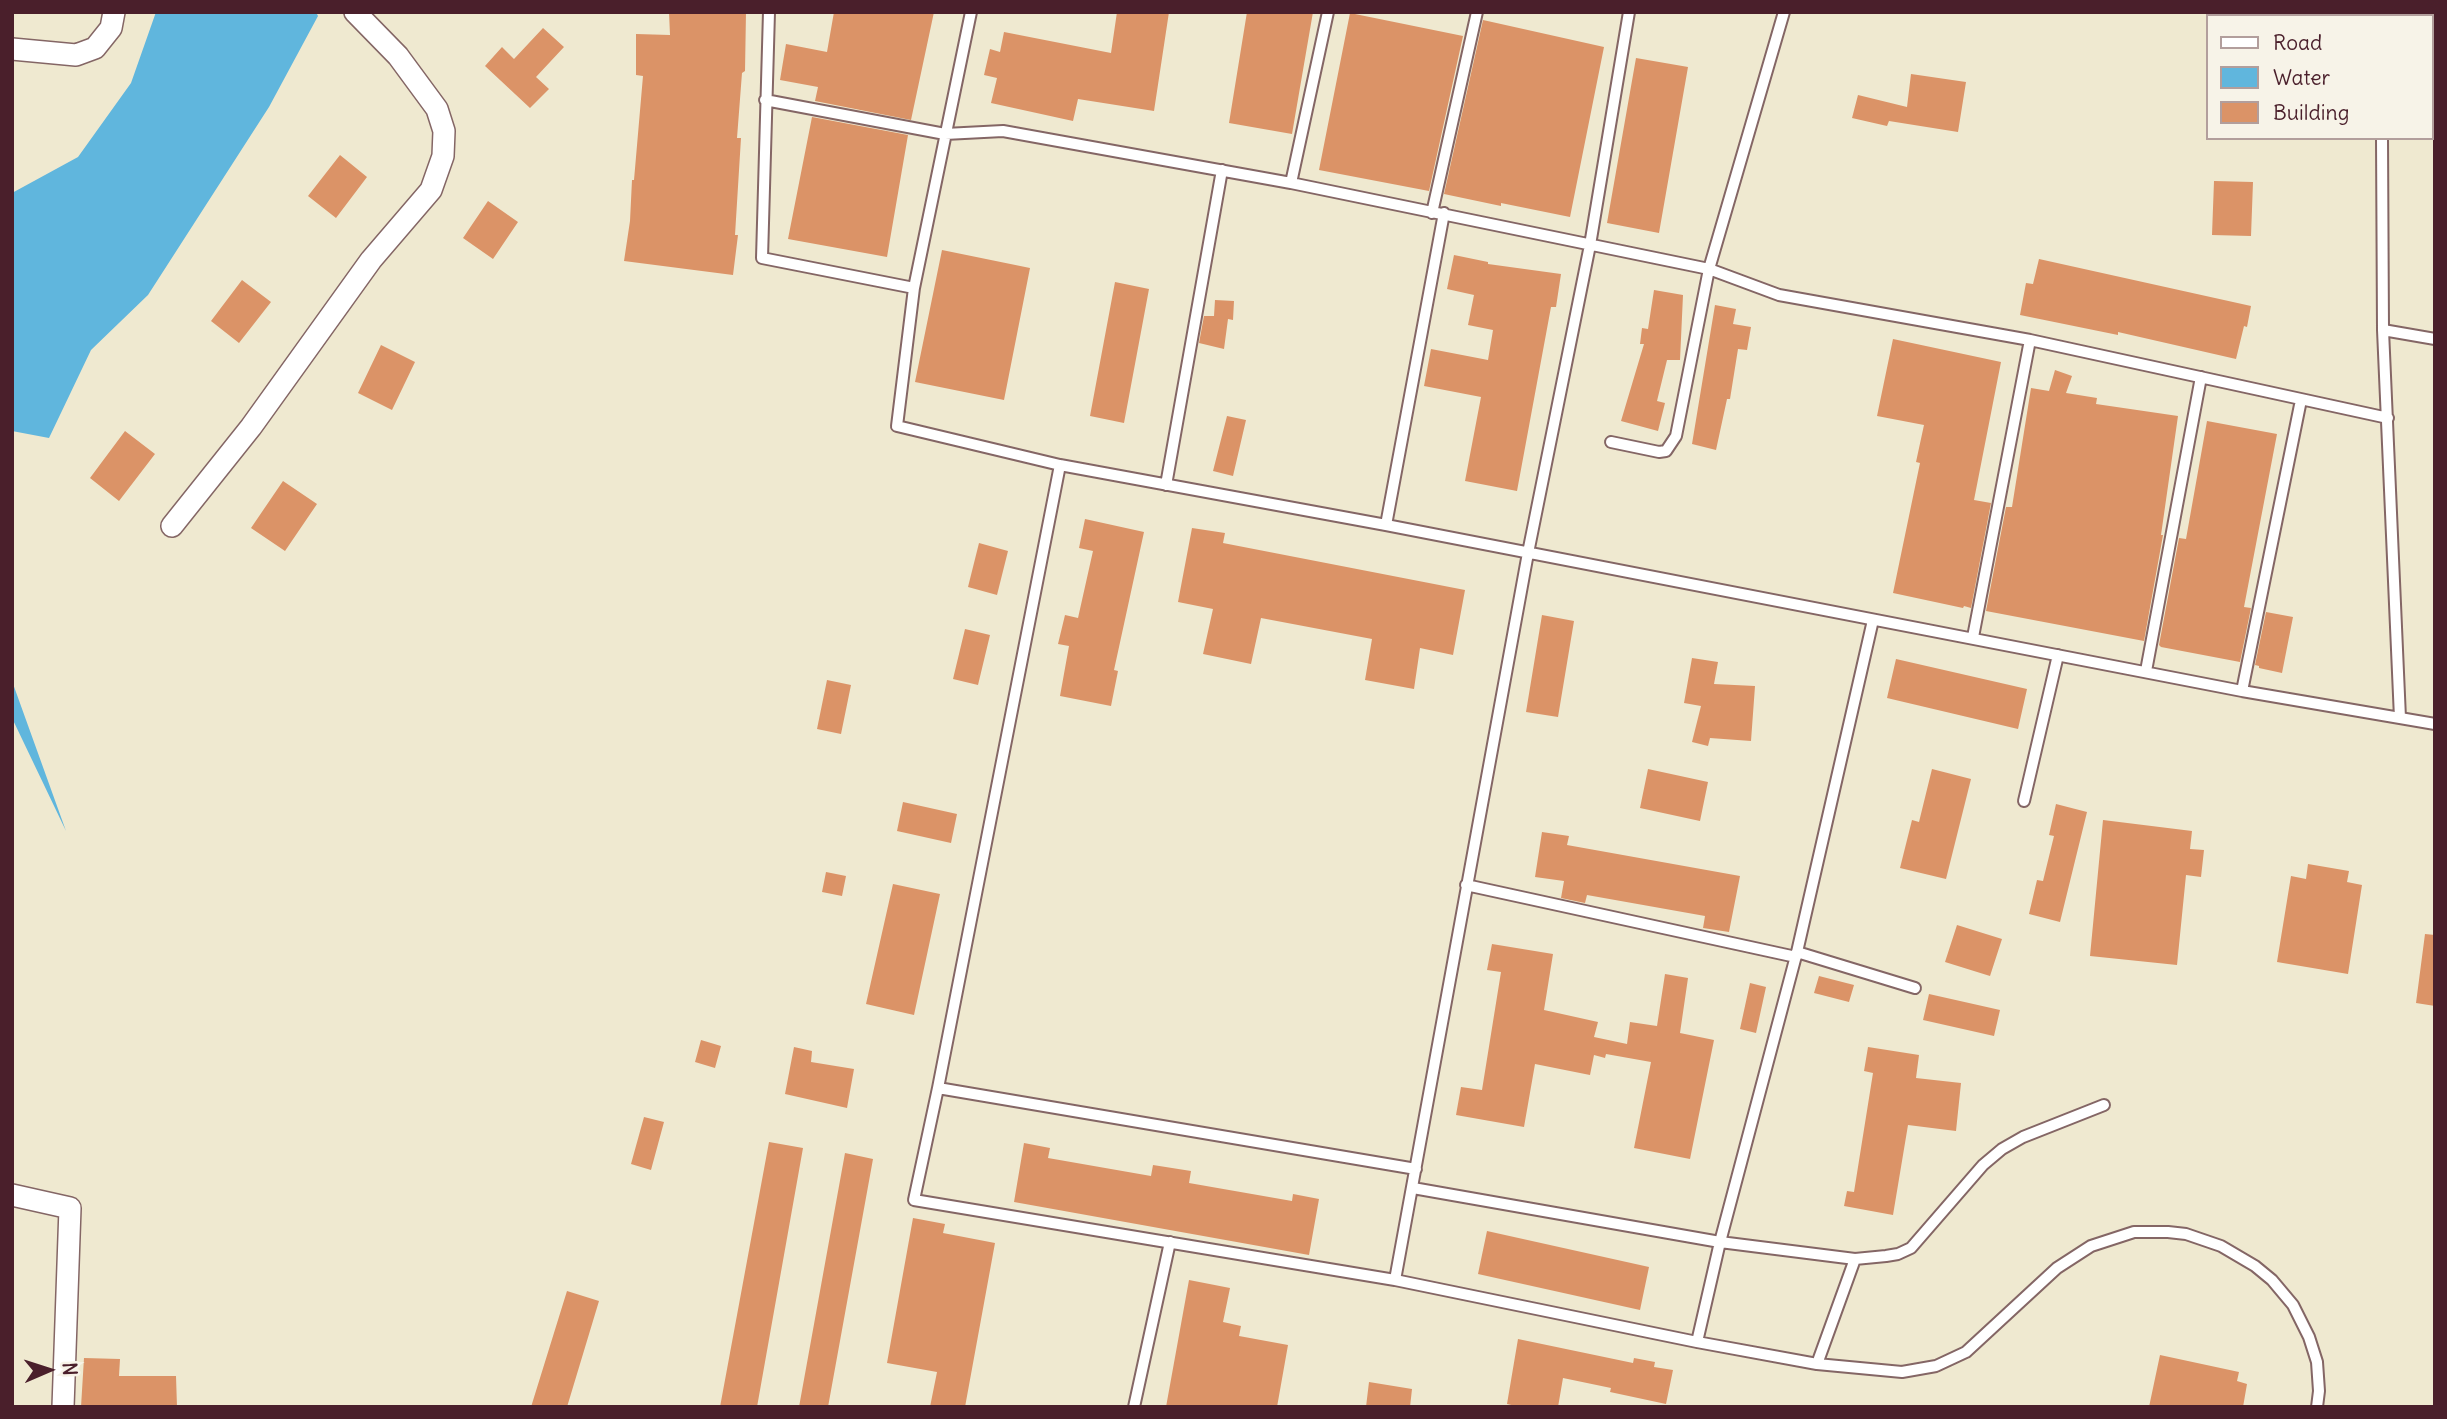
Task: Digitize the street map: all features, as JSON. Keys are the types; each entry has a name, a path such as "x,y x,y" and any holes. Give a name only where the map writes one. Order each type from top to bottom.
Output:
{"street":[{"path":"12,49 76,55 95,48 111,28 114,12"},
{"path":"172,526 251,427 370,260 431,190 443,156 444,131 437,109 398,56 355,12"},
{"path":"12,1195 70,1208 63,1407"}],"lane":[{"path":"769,12 762,258 914,288"},
{"path":"971,12 914,288 897,426 1060,465 1973,637 2242,691 2435,724"},
{"path":"1291,183 1328,12"},
{"path":"1387,525 1438,213 1477,12"},
{"path":"1395,1280 1528,553 1590,245 1629,12"},
{"path":"1611,442 1659,452 1666,451 1676,436 1709,269 1784,12"},
{"path":"765,100 945,134 1003,131 1291,183 1709,269 1779,295 2030,340 2388,418"},
{"path":"2382,140 2384,330 2400,718"},
{"path":"1166,485 1222,170"},
{"path":"2384,330 2435,339"},
{"path":"1973,637 2030,340"},
{"path":"2146,671 2201,377"},
{"path":"2242,691 2301,400"},
{"path":"1060,465 914,1200 1395,1280 1816,1364 1902,1372 1947,1363 1966,1352 2057,1268 2091,1246 2134,1232 2186,1234 2221,1246 2255,1266 2272,1280 2293,1305 2309,1337 2317,1362 2317,1407"},
{"path":"1697,1342 1720,1242 1796,955 1873,620"},
{"path":"2024,801 2057,655"},
{"path":"1466,885 1796,955 1915,988"},
{"path":"938,1088 1416,1169"},
{"path":"1413,1188 1720,1242 1855,1259 1898,1254 1911,1248 1996,1153 2023,1137 2104,1105"},
{"path":"1134,1407 1170,1242"},
{"path":"1816,1364 1855,1259"}],"water":[{"path":"156,12 316,12 318,16 269,107 148,295 91,350 49,438 12,431 12,193 78,157 131,83"},
{"path":"12,681 66,831 12,718"}],"building":[{"path":"669,12 746,12 745,71 742,73 737,138 741,138 735,235 738,235 733,275 624,261 643,76 636,75 636,34 670,35"},
{"path":"834,12 934,12 911,120 815,101 818,87 780,80 786,44 827,52"},
{"path":"1117,12 1169,12 1154,111 1078,99 1073,121 991,103 997,78 984,75 990,49 1000,52 1004,32 1111,53"},
{"path":"1247,12 1313,12 1292,134 1229,123"},
{"path":"1350,13 1463,36 1429,191 1319,170"},
{"path":"1483,20 1604,47 1570,217 1444,194"},
{"path":"543,28 564,47 536,77 549,89 530,108 485,66 502,47 514,59"},
{"path":"1636,58 1688,67 1659,233 1607,223"},
{"path":"1911,74 1966,82 1958,132 1889,121 1887,126 1852,118 1858,95 1907,107"},
{"path":"812,117 908,135 887,257 788,239"},
{"path":"340,155 367,177 336,218 308,196"},
{"path":"2214,181 2253,182 2251,236 2212,235"},
{"path":"488,201 518,222 493,259 463,238"},
{"path":"942,250 1030,268 1004,400 915,382"},
{"path":"1454,255 1488,264 1561,274 1556,307 1551,307 1517,491 1465,481 1481,397 1424,386 1431,349 1488,360 1493,330 1468,325 1474,295 1447,289"},
{"path":"2039,259 2251,306 2236,359 2118,332 2118,335 2020,315 2026,283 2033,284"},
{"path":"242,280 271,302 239,343 211,321"},
{"path":"1115,282 1149,289 1124,423 1090,416"},
{"path":"1654,290 1683,295 1680,360 1667,360 1657,401 1665,403 1658,431 1621,421 1644,344 1640,344 1642,328 1648,329"},
{"path":"1215,300 1234,301 1233,320 1228,319 1224,349 1199,343 1204,316 1214,316"},
{"path":"1715,305 1736,309 1733,324 1751,327 1747,350 1738,349 1730,399 1727,399 1716,450 1692,444"},
{"path":"1893,339 2001,362 1974,500 1991,503 1971,608 1893,593 1920,463 1916,462 1924,425 1877,416"},
{"path":"381,345 415,362 392,410 358,393"},
{"path":"2055,370 2072,376 2066,393 2097,398 2096,404 2178,416 2163,535 2144,641 1986,611 2006,507 2012,507 2031,388 2049,391"},
{"path":"1227,416 1246,420 1233,476 1213,471"},
{"path":"2207,421 2277,434 2244,607 2251,608 2240,662 2159,645 2179,538 2186,539"},
{"path":"125,431 155,454 119,501 90,478"},
{"path":"283,481 317,504 285,551 251,528"},
{"path":"1085,519 1144,532 1114,670 1118,671 1111,706 1060,696 1069,646 1058,644 1065,615 1078,618 1093,551 1079,548"},
{"path":"1192,528 1225,533 1223,543 1465,590 1453,655 1420,648 1414,689 1365,680 1372,639 1261,618 1251,664 1203,654 1213,609 1178,602"},
{"path":"979,543 1008,551 997,595 968,587"},
{"path":"2266,612 2293,617 2282,673 2255,665"},
{"path":"1542,615 1574,621 1558,717 1526,712"},
{"path":"965,629 990,635 978,685 953,679"},
{"path":"1692,658 1718,662 1714,684 1755,686 1751,741 1710,738 1708,746 1692,742 1701,706 1684,703"},
{"path":"1896,659 2027,689 2018,729 1887,698"},
{"path":"827,680 851,685 841,734 817,729"},
{"path":"1648,769 1708,782 1700,821 1640,808"},
{"path":"1932,769 1971,779 1946,879 1900,868 1912,820 1919,822"},
{"path":"903,802 957,814 951,843 897,831"},
{"path":"2056,804 2087,812 2060,922 2029,914 2037,880 2043,881 2054,836 2049,835"},
{"path":"2103,820 2192,831 2190,849 2204,850 2201,877 2186,875 2177,965 2090,956"},
{"path":"1542,832 1569,836 1567,845 1740,876 1729,932 1703,928 1705,916 1587,895 1585,903 1561,898 1564,881 1535,877"},
{"path":"2308,864 2349,871 2347,882 2362,885 2348,974 2277,962 2291,876 2306,879"},
{"path":"826,872 846,876 842,896 822,892"},
{"path":"893,884 940,894 914,1015 866,1004"},
{"path":"1957,925 2002,939 1990,976 1945,962"},
{"path":"2425,934 2435,935 2435,1006 2416,1003"},
{"path":"1492,944 1553,954 1544,1010 1598,1022 1594,1037 1627,1044 1630,1022 1657,1026 1665,974 1688,978 1680,1033 1714,1040 1690,1159 1634,1148 1651,1062 1606,1054 1605,1058 1594,1055 1590,1075 1535,1064 1524,1127 1456,1115 1461,1087 1482,1090 1501,972 1487,970"},
{"path":"1819,976 1854,985 1849,1002 1814,993"},
{"path":"1750,983 1766,987 1756,1033 1740,1029"},
{"path":"1929,994 2000,1010 1994,1036 1923,1020"},
{"path":"701,1040 721,1046 715,1068 695,1062"},
{"path":"794,1047 812,1051 811,1062 854,1069 847,1108 785,1094"},
{"path":"1868,1047 1919,1055 1916,1078 1961,1083 1956,1131 1908,1125 1893,1215 1844,1206 1847,1191 1854,1192 1873,1073 1864,1071"},
{"path":"644,1117 664,1122 651,1170 631,1164"},
{"path":"769,1142 803,1148 757,1407 720,1407"},
{"path":"1024,1143 1050,1148 1048,1158 1151,1176 1153,1165 1191,1171 1189,1183 1292,1201 1293,1194 1319,1199 1309,1255 1014,1202"},
{"path":"845,1153 873,1159 828,1407 799,1407"},
{"path":"913,1218 945,1224 943,1233 995,1243 965,1407 930,1407 937,1372 887,1363"},
{"path":"1487,1231 1649,1267 1640,1310 1478,1274"},
{"path":"1189,1280 1230,1288 1223,1322 1241,1326 1239,1336 1288,1345 1277,1407 1166,1407"},
{"path":"567,1291 599,1301 567,1407 531,1407"},
{"path":"1518,1339 1633,1363 1634,1358 1655,1362 1654,1367 1673,1370 1666,1404 1563,1378 1558,1407 1520,1407 1507,1404"},
{"path":"2160,1355 2239,1372 2237,1381 2247,1384 2243,1407 2149,1407"},
{"path":"84,1358 120,1359 119,1376 176,1376 177,1407 81,1407"},
{"path":"1369,1382 1412,1389 1410,1407 1366,1407"}]}
